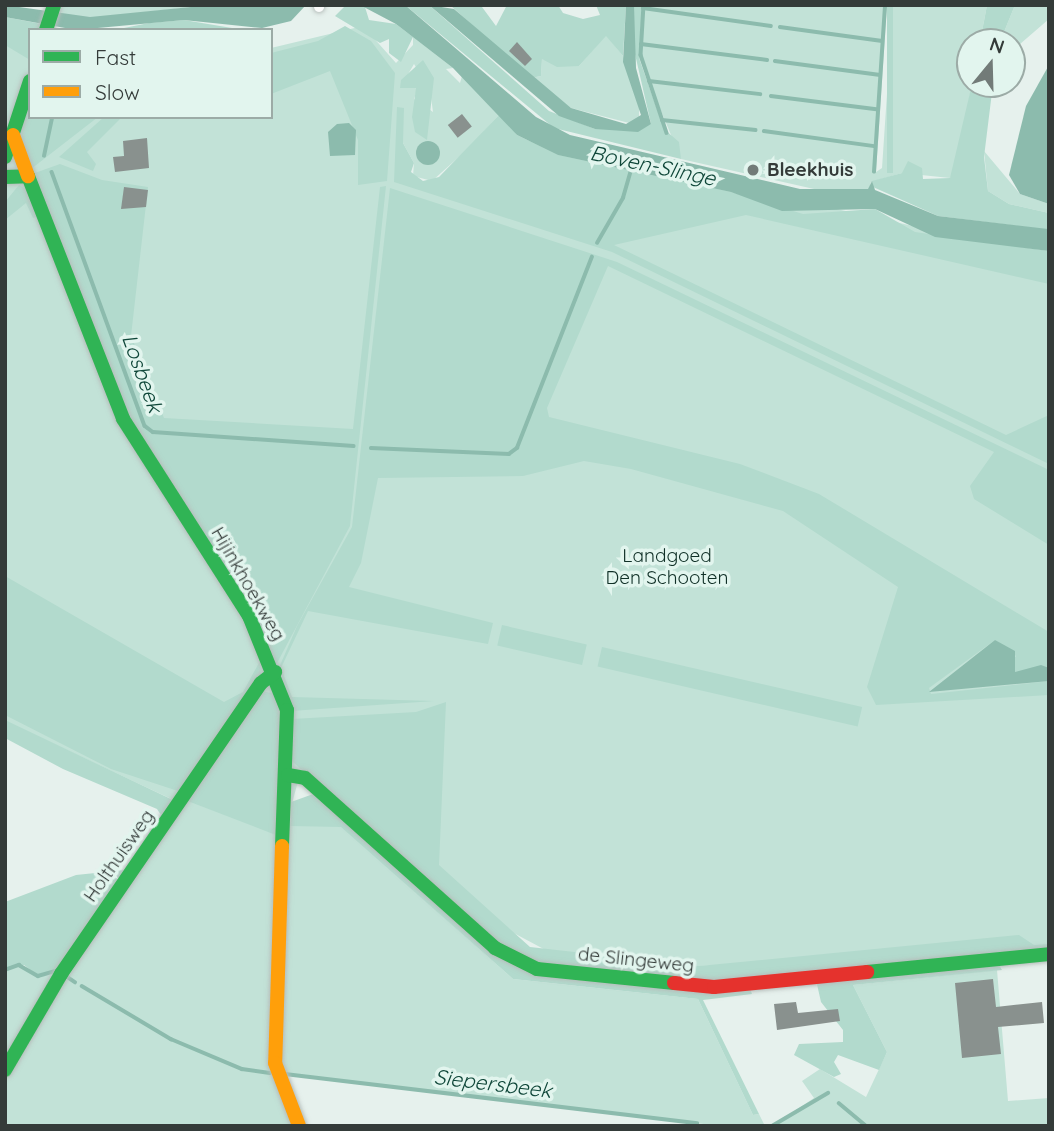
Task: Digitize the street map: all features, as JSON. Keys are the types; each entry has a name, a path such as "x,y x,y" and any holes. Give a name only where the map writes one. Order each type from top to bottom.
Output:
{"street":[{"path":"5,157 28,87"},
{"name":"Hijinkhoekweg","path":"13,135 123,418 249,616 275,672 289,715 275,1063 281,1090 299,1126"},
{"path":"5,177 28,176"},
{"name":"Holthuisweg","path":"5,1070 61,974 261,683 275,672"},
{"name":"de Slingeweg","path":"288,775 306,778 495,948 537,969 714,987 1049,954"}],"green space":[{"path":"60,5 211,5 90,18 59,15"},
{"path":"642,5 887,5 876,172 882,168 893,5 987,5 983,28 956,28 956,98 969,98 955,171 950,178 902,173 871,182 869,189 823,191 681,159 639,58"},
{"path":"1015,5 1049,5 1049,19 1026,39 1026,28 1006,28"},
{"name":"Landgoed Den Schooten","path":"363,26 396,63 413,45 413,37 453,68 446,69 460,83 462,76 501,113 484,131 1049,256 1049,951 585,971 476,913 305,756 280,847 272,1057 295,1126 5,1126 5,1078 20,1050 182,804 5,721 5,38 28,48 28,119 273,119 273,48","holes":["414,64 430,90 433,112 414,99 417,90 407,76","400,107 403,143 414,163 413,176 432,181 461,155 444,192 398,173"]},
{"path":"606,35 623,56 639,106 639,121 633,124 571,108 531,78 541,76 542,59 579,66"},
{"path":"984,151 1020,194 1049,204 1049,213 1009,204 988,191"},
{"path":"290,826 341,826 513,979 698,999 753,1115 759,1114 765,1126 712,1125 281,1074"},
{"path":"19,964 36,975 57,972 5,1062 5,970"},
{"path":"997,970 1008,1101 1049,1098 1049,1126 772,1126 814,1098 802,1081 820,1069 866,1097 887,1052 853,985"}],"shaded area":[{"path":"346,5 365,7 369,20 396,24 413,37 401,62 389,53 389,39 380,43 335,16"},
{"path":"405,5 429,5 549,111 595,129 651,124 632,41 634,5 642,5 639,58 664,129 679,142 681,159 554,128"},
{"path":"450,5 482,7 496,26 507,5 558,5 563,13 583,19 600,15 596,5 626,5 623,56 606,36 579,66 557,67 542,59 541,76 531,78"},
{"path":"887,5 893,5 893,173 887,173"},
{"path":"987,5 1015,5 1006,28 983,28"},
{"path":"5,17 42,24 41,28 28,28 28,59 5,45"},
{"path":"184,20 232,28 124,28"},
{"path":"345,26 371,41 395,73 387,181 358,185 358,140 330,71 273,93 273,52 318,41"},
{"path":"423,60 434,78 427,140 415,132 412,117 416,88 400,88 401,80"},
{"path":"969,98 991,98 984,157 988,191 1009,204 1049,213 1049,230 938,216 873,187 872,181 902,173 908,161 922,168 923,179 950,178"},
{"path":"28,107 28,119 95,119 31,169 19,133"},
{"path":"397,107 404,108 403,143 414,163 411,172 423,181 439,177 501,113 517,135 558,155 731,192 803,214 875,209 915,232 1049,251 1049,284 746,215 614,245 1006,435 1049,415 1049,464 612,252 394,182"},
{"path":"102,119 120,119 87,152 96,164 93,171 59,157"},
{"path":"60,164 102,180 148,187 131,336 164,418 353,429 380,187 386,186 350,526 276,665 126,416 32,174"},
{"path":"19,185 29,191 38,216 33,218 26,203 5,220 5,202"},
{"path":"390,188 617,262 1049,470 1049,545 974,499 970,486 994,452 608,266 547,408 549,417 740,464 819,494 1049,632 1049,668 1015,672 1011,663 1016,656 995,640 929,688 931,694 1049,681 1049,695 876,705 867,687 898,587 783,511 631,469 584,461 523,476 378,478 361,563 349,587 493,623 488,644 308,611 281,668 292,697 434,701 291,711 278,670 297,626 352,527"},
{"path":"5,576 224,702 243,692 260,661 261,675 181,792 111,769 5,715"},
{"path":"502,625 587,645 582,665 497,645"},
{"path":"602,647 862,707 858,727 598,666"},
{"path":"261,691 276,694 283,708 281,837 185,800"},
{"path":"446,702 439,865 530,947 699,966 1019,935 1034,945 1049,944 1049,951 714,984 538,967 497,946 293,762 292,719 416,712"},
{"path":"5,720 173,800 57,972 38,976 24,965 5,970 5,902 76,875 124,870 161,815 157,809 63,769 5,738"},
{"path":"316,793 509,961 749,986 752,994 703,1000 759,1114 753,1115 698,999 513,979 341,827 290,826 291,802"},
{"path":"999,965 1002,970 853,985 887,1052 879,1070 838,1055 834,1062 841,1074 834,1077 794,1055 799,1044 843,1042 843,1030 821,1002 816,980"}],"water":[{"path":"5,5 90,17 211,5 306,5 291,21 262,28 184,20 98,28 65,28 5,17"},
{"name":"Boven-Slinge","path":"360,5 405,5 536,117 570,135 800,189 868,189 872,181 875,190 938,216 1048,229 1049,251 935,237 875,209 782,211 731,192 558,155 517,135 453,68 396,24"},
{"path":"429,5 454,9 571,108 626,124 641,115 623,62 626,5 634,5 636,68 651,124 638,132 595,129 559,116"},
{"path":"1049,65 1049,204 1020,194 1009,175 1026,106"},
{"path":"349,123 356,130 355,155 330,156 328,132 337,124"},
{"path":"428,141 436,145 440,153 436,161 428,165 420,161 416,153 420,145"},
{"path":"995,640 1015,651 1015,672 1041,665 1049,668 1049,681 929,692"}],"building":[{"path":"517,42 532,59 525,66 509,51"},
{"path":"462,114 472,127 458,138 448,125"},
{"path":"147,138 149,168 115,172 113,157 124,156 123,141"},
{"path":"124,187 148,190 146,207 121,209"},
{"path":"993,979 996,1007 1042,1002 1044,1023 998,1027 1001,1054 962,1058 955,983"},
{"path":"796,1002 798,1013 838,1009 840,1021 777,1030 774,1004"}],"waterway":[{"path":"644,5 641,55 667,133"},
{"path":"874,172 885,5"},
{"path":"643,8 771,26"},
{"path":"780,27 882,41"},
{"path":"641,44 767,60"},
{"path":"775,61 880,75"},
{"path":"649,81 760,94"},
{"path":"771,96 876,109"},
{"name":"Losbeek","path":"44,156 52,119"},
{"path":"662,120 755,130"},
{"path":"764,131 874,146"},
{"name":"Losbeek","path":"597,243 623,198 631,170"},
{"name":"Losbeek","path":"52,172 145,426 153,432 354,446"},
{"name":"Losbeek","path":"371,448 509,454 517,448 592,257"},
{"name":"Siepersbeek","path":"5,970 19,965 38,976 55,971"},
{"name":"Siepersbeek","path":"66,976 75,982"},
{"name":"Siepersbeek","path":"82,986 171,1039 242,1069 270,1073"},
{"name":"Siepersbeek","path":"285,1074 697,1123"},
{"name":"Siepersbeek","path":"772,1126 828,1093"},
{"name":"Siepersbeek","path":"839,1103 866,1126"}],"traffic: fast":[{"path":"47,28 54,5"},
{"path":"5,157 28,87"},
{"path":"5,177 28,176 123,419 249,616 287,710 282,846"},
{"path":"5,1070 61,974 261,683 275,672"},
{"path":"288,775 305,778 495,948 537,969 674,983"},
{"path":"867,972 1049,954"}],"traffic: slow":[{"path":"13,135 28,176"},
{"path":"282,846 275,1063 299,1126"}],"traffic: jam":[{"path":"674,983 714,987 867,972"}],"place":[{"name":"Bleekhuis","path":"753,170"}]}
